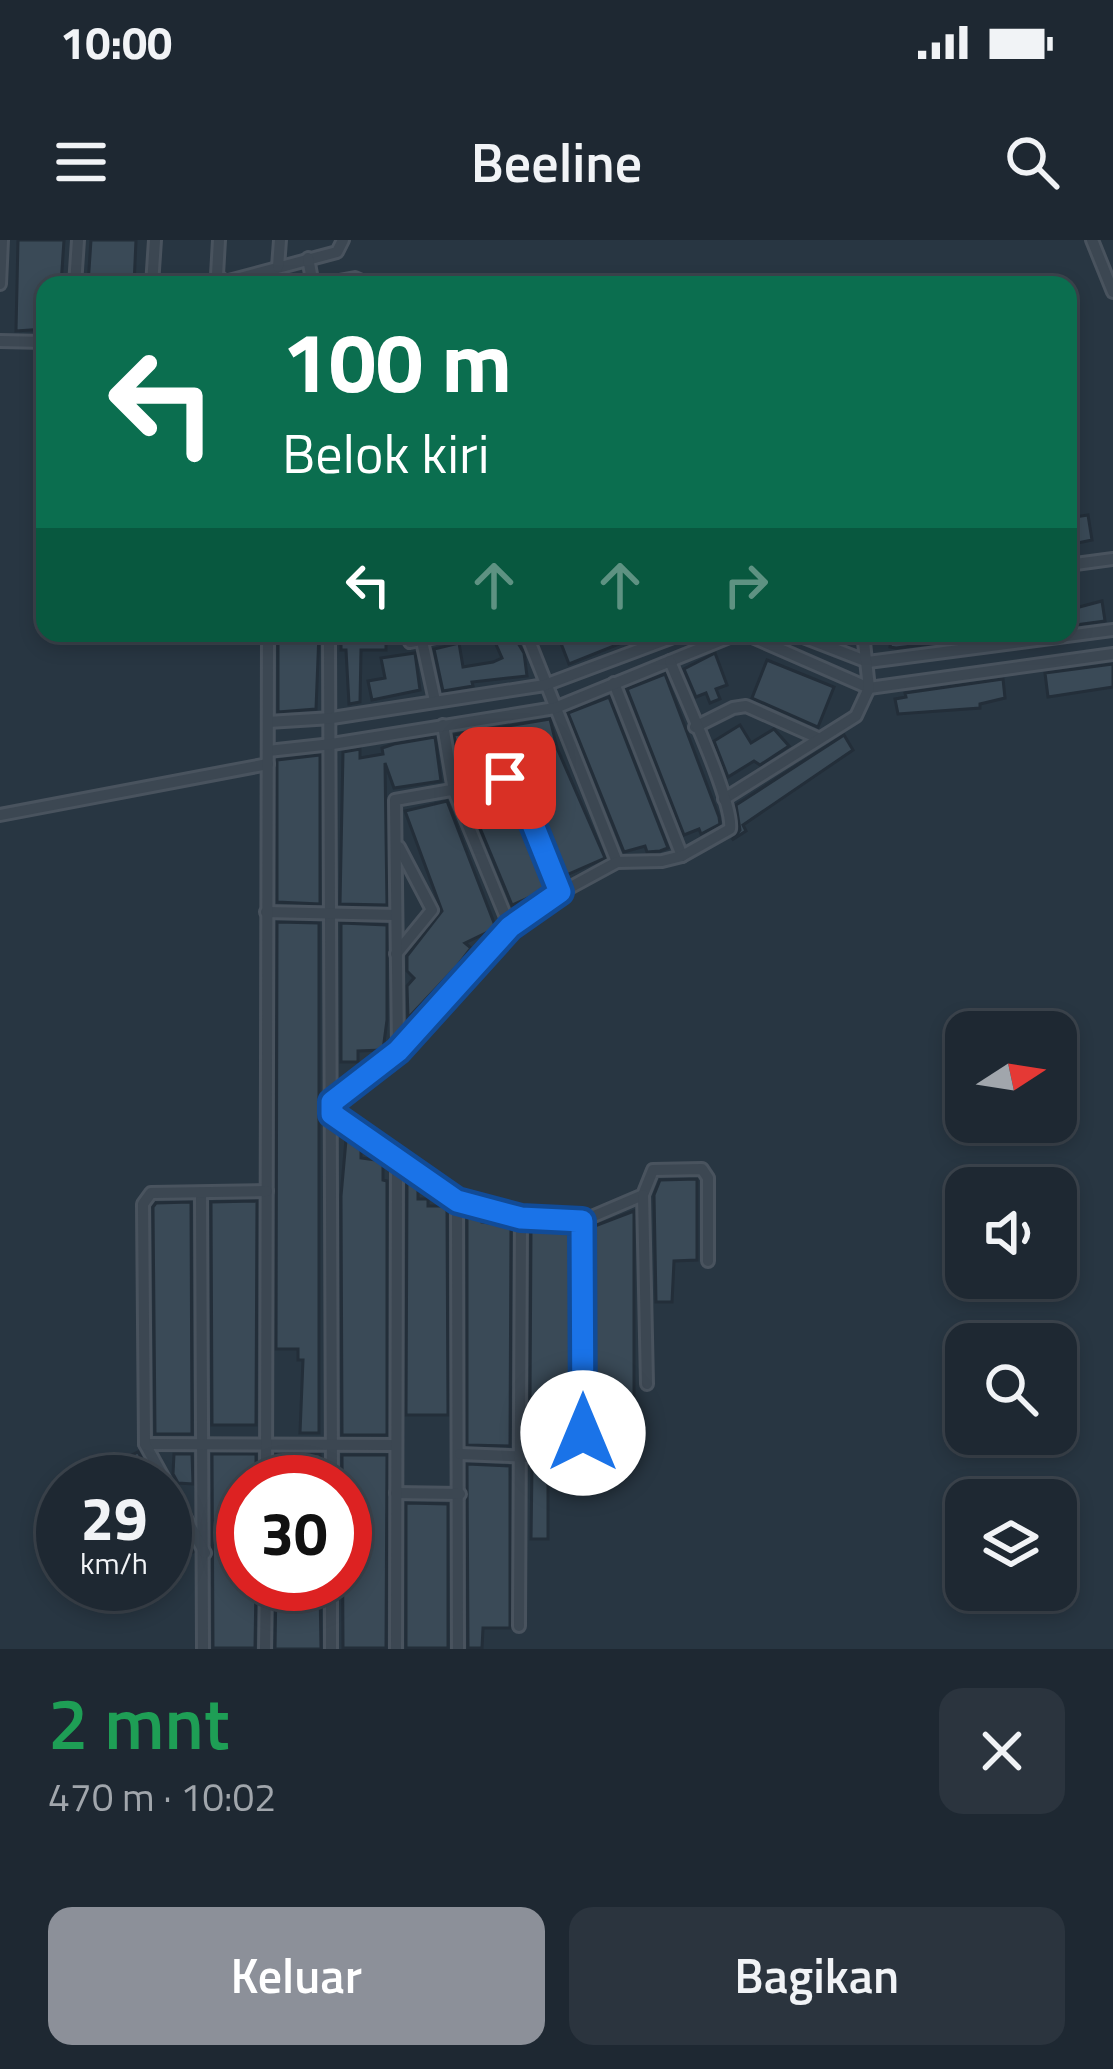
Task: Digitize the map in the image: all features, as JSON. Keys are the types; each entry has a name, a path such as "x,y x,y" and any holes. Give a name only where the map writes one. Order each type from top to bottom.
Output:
{"street":[{"path":"0,284 2,240"},
{"path":"76,276 78,240"},
{"path":"152,276 154,240"},
{"path":"218,276 219,240"},
{"path":"278,267 280,240"},
{"path":"317,276 343,240"},
{"path":"1092,240 1113,292"},
{"path":"244,276 278,267 308,276"},
{"path":"0,341 36,342"},
{"path":"1077,564 1113,559"},
{"path":"1077,635 1113,630"},
{"path":"266,1455 268,642"},
{"path":"329,642 332,1455"},
{"path":"422,642 435,701"},
{"path":"529,642 616,862"},
{"path":"268,722 332,718 545,685 659,642"},
{"path":"0,815 332,745 555,708 706,642"},
{"path":"765,642 875,687 1113,654"},
{"path":"818,642 872,662 1023,642"},
{"path":"724,799 856,716 875,687 865,642"},
{"path":"332,1108 398,1051 510,927 560,892 616,862 682,856 732,826 670,661"},
{"path":"614,683 682,856"},
{"path":"695,727 746,706 818,738"},
{"path":"443,725 454,791 510,927"},
{"path":"398,1051 394,800 513,779 560,892"},
{"path":"396,954 432,910 397,843"},
{"path":"266,912 396,915"},
{"path":"332,1108 397,1162 457,1201 521,1218 582,1221 643,1195"},
{"path":"396,1649 397,1162"},
{"path":"647,1384 643,1195 653,1169 706,1172 708,1261"},
{"path":"205,1552 146,1444 143,1204 151,1193 267,1191"},
{"path":"201,1194 203,1649"},
{"path":"457,1201 458,1649"},
{"path":"519,1626 521,1218"},
{"path":"566,1457 583,1433 582,1221"},
{"path":"146,1444 396,1445"},
{"path":"460,1454 566,1457 584,1465 609,1465"},
{"path":"396,1493 460,1494"},
{"path":"266,1611 266,1649"},
{"path":"331,1649 332,1611"}],"building":[{"path":"18,240 64,240 62,276 36,276 36,330 16,331"},
{"path":"91,240 136,240 134,276 89,276"},
{"path":"1088,515 1092,540 1077,543 1077,517"},
{"path":"1102,601 1105,621 1077,625 1077,608"},
{"path":"278,642 319,642 316,709 278,712"},
{"path":"341,642 386,642 386,650 361,650 360,702 349,704 346,650 341,650"},
{"path":"495,642 517,642 527,676 472,682 473,686 443,691 434,649 459,643 463,667 502,658"},
{"path":"560,642 624,642 569,664"},
{"path":"891,642 944,642 896,648 890,647"},
{"path":"415,653 420,690 372,700 368,681 385,678 381,658"},
{"path":"715,653 727,685 716,689 720,699 710,703 706,693 696,697 684,669"},
{"path":"767,660 834,687 818,727 752,698"},
{"path":"1113,664 1113,687 1048,697 1045,673"},
{"path":"665,674 719,817 720,824 701,834 699,829 684,835 627,689"},
{"path":"1003,679 1005,698 980,704 980,708 898,714 895,699 906,697 905,693"},
{"path":"609,697 668,848 660,851 647,852 645,846 624,852 568,713"},
{"path":"550,719 557,748 605,858 564,876 515,766 543,754 536,737 509,742 514,767 461,774 454,735"},
{"path":"740,725 751,743 774,729 789,746 760,765 754,761 728,777 714,741"},
{"path":"844,735 853,750 743,825 746,831 732,840 740,830 736,805"},
{"path":"435,737 441,781 394,788 385,763 387,905 340,904 343,752 360,749 360,758 383,754 382,748 394,744"},
{"path":"320,755 320,904 277,902 277,760"},
{"path":"447,801 496,928 465,943 471,948 408,1018 407,986 414,978 407,971 407,956 442,911 405,811"},
{"path":"511,801 548,889 512,905 475,816"},
{"path":"277,922 319,923 319,1433 300,1433 303,1360 298,1360 298,1349 276,1349"},
{"path":"341,923 387,925 383,1050 358,1051 358,1062 341,1062"},
{"path":"346,1140 361,1145 361,1158 383,1161 383,1180 387,1181 387,1435 342,1435 341,1196"},
{"path":"697,1179 697,1260 674,1261 672,1302 656,1302 654,1195 660,1180"},
{"path":"407,1181 418,1186 418,1199 428,1199 428,1206 447,1206 448,1415 406,1415"},
{"path":"257,1201 256,1425 212,1425 211,1202"},
{"path":"191,1202 192,1434 155,1434 153,1207"},
{"path":"634,1211 634,1401 607,1401 606,1423 593,1423 592,1227"},
{"path":"467,1214 482,1222 511,1226 510,1446 467,1445"},
{"path":"531,1228 572,1230 573,1410 563,1410 563,1400 558,1398 530,1398"},
{"path":"212,1454 256,1454 216,1455 216,1611 256,1611 255,1648 213,1648"},
{"path":"372,1455 387,1455 386,1648 343,1648 343,1611 372,1611"},
{"path":"467,1464 510,1466 510,1628 483,1628 482,1648 468,1648"},
{"path":"532,1467 558,1468 558,1474 548,1474 548,1539 531,1539"},
{"path":"406,1503 448,1504 448,1648 406,1648"},
{"path":"276,1611 320,1611 321,1649 275,1649"}],"route":[{"path":"505,778 513,779 518,787 560,892 510,927 398,1051 332,1102 332,1114 457,1201 521,1218 582,1221 583,1433"}]}
